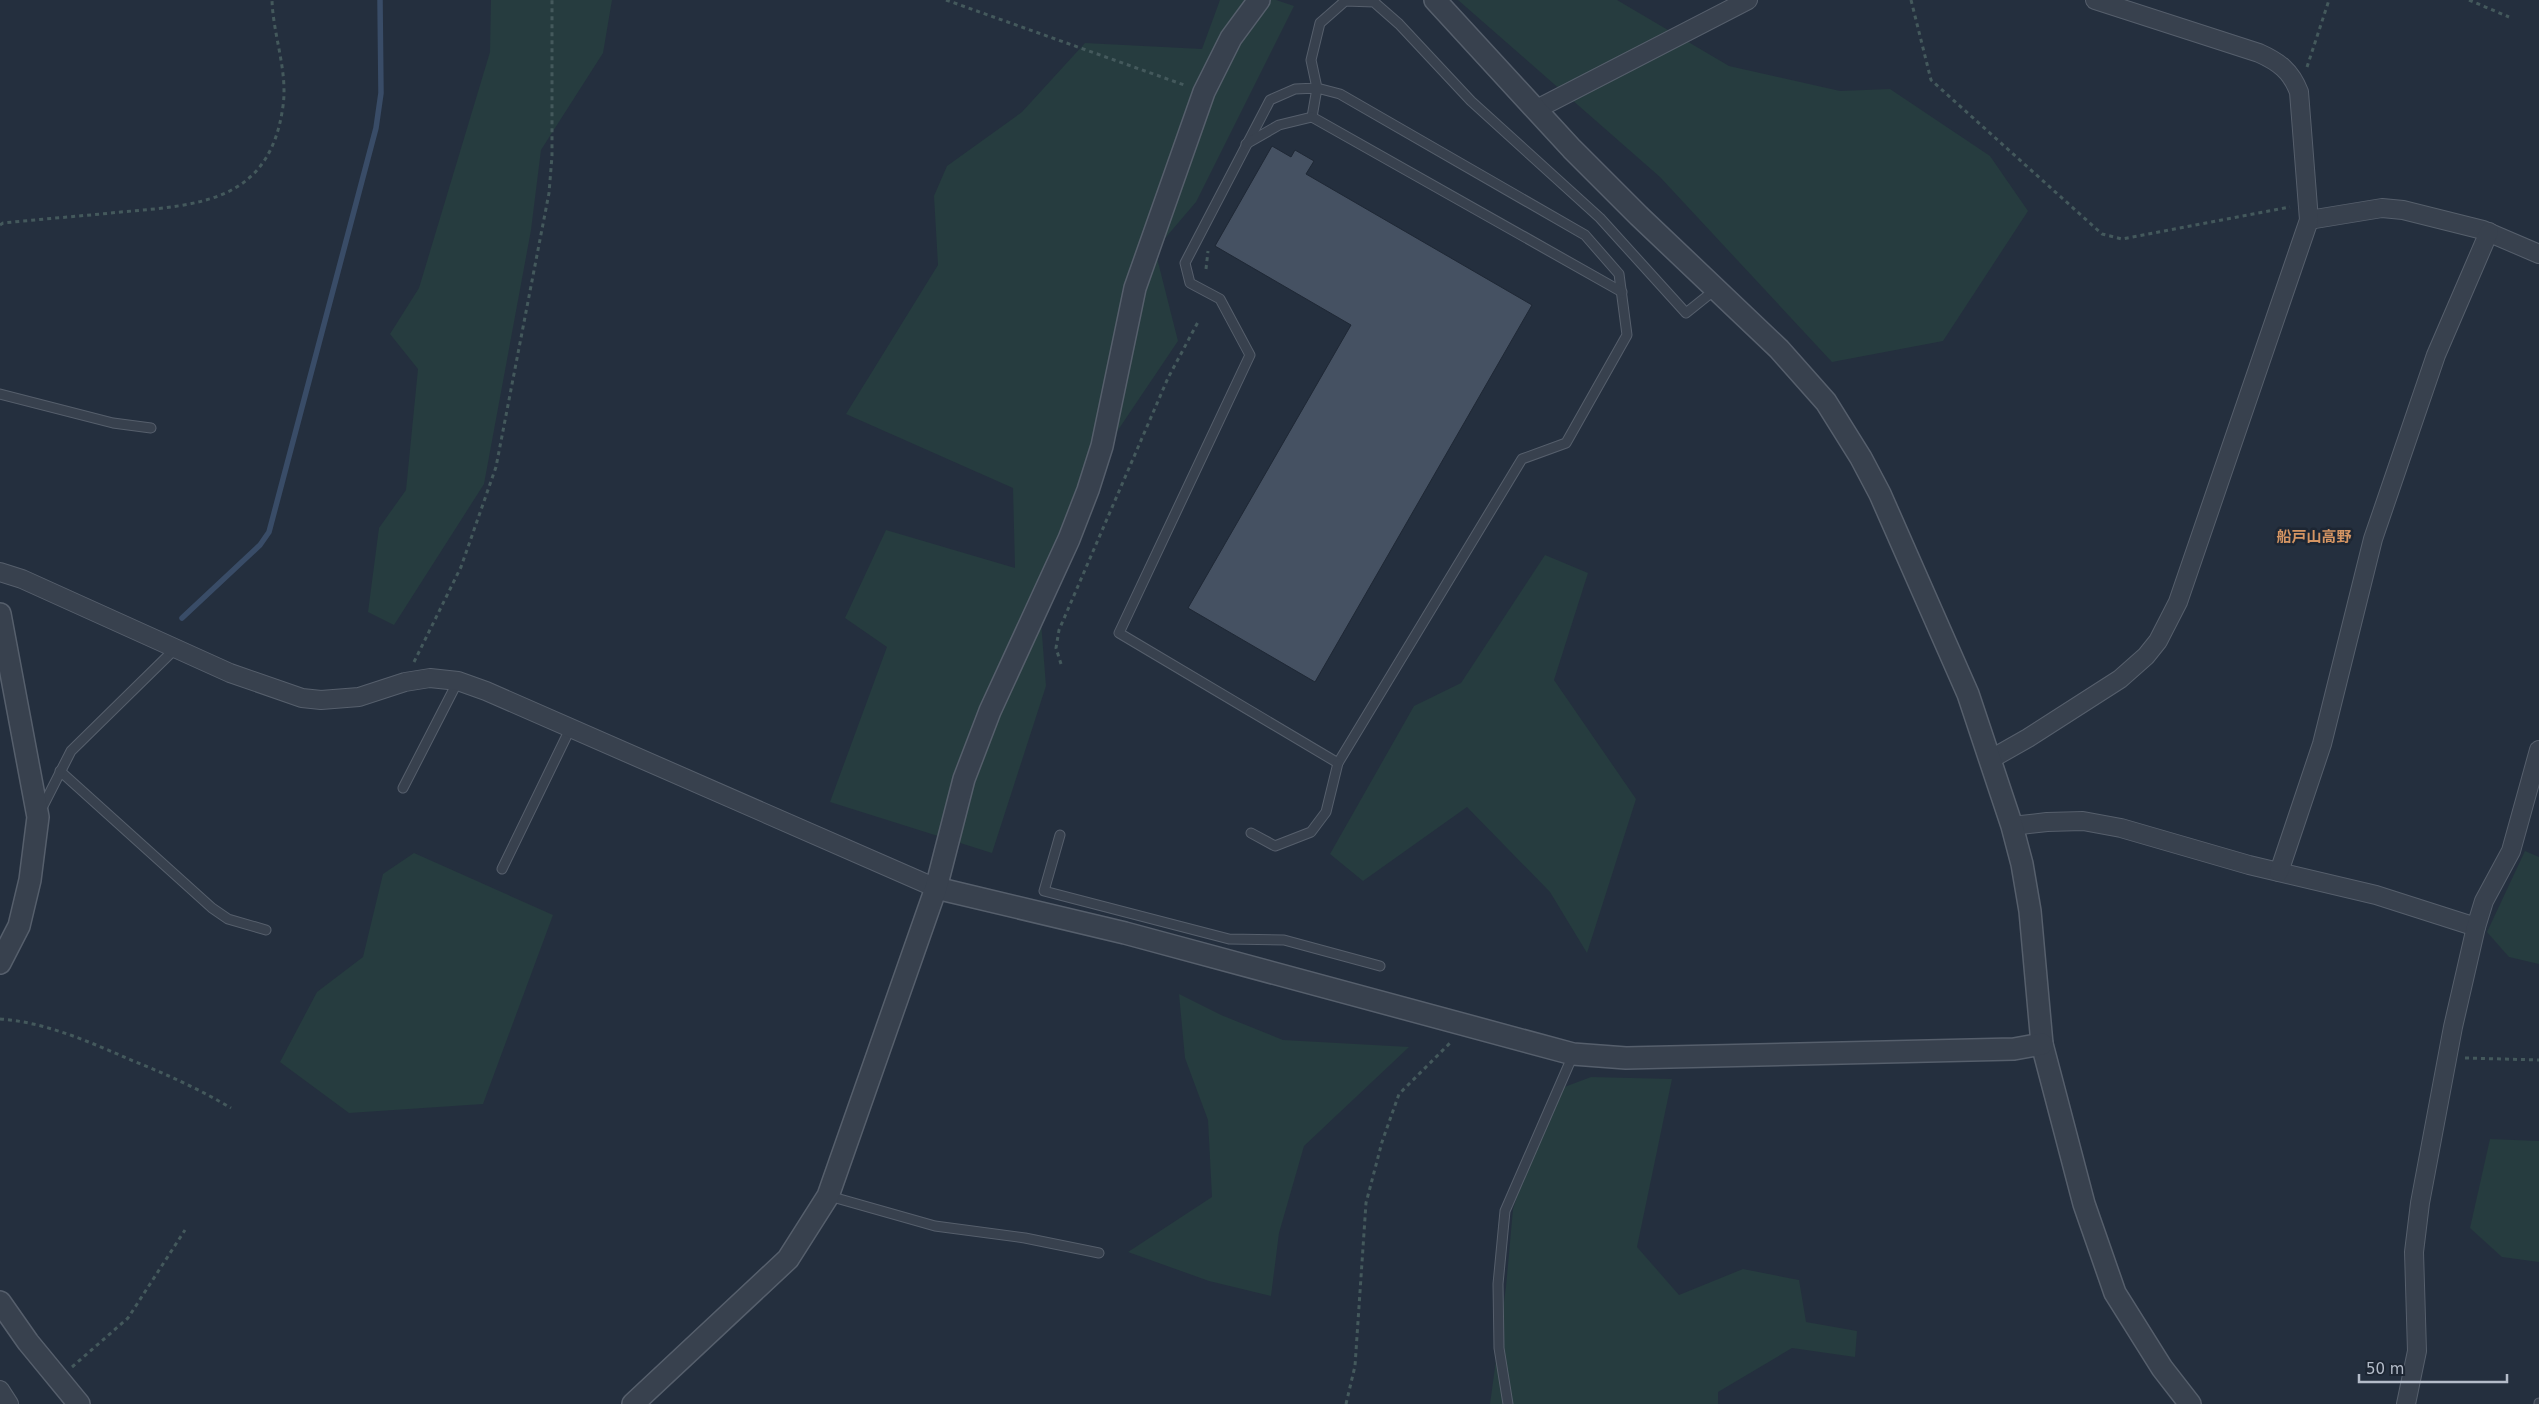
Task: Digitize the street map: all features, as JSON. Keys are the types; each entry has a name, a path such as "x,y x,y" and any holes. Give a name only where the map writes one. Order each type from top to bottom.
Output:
{"street":[{"path":"635,1403 788,1259 828,1196 936,888 964,780 990,710 1069,539 1088,490 1102,446 1135,288 1204,92 1231,38 1259,0"},
{"path":"1435,0 1535,110 1639,216 1779,349 1826,402 1861,458 1880,494 1968,694 2012,826 2022,864 2030,911 2042,1044 2084,1204 2115,1294 2162,1368 2190,1404"},
{"path":"1535,110 1748,0"},
{"path":"1991,759 2120,680 2146,656 2168,624 2178,602 2308,211 2299,92 2293,77 2278,62 2259,52 2095,0"},
{"path":"2308,211 2382,208 2403,210 2489,232 2539,254"},
{"path":"2279,872 2322,744 2373,539 2436,356 2489,232"},
{"path":"0,572 22,579 239,677 302,698 327,700 359,697 405,682 430,678 458,682 570,728 936,888 1126,933 1574,1054 1652,1057 2014,1048 2042,1044"},
{"path":"0,614 38,817 30,880 18,926 0,963"},
{"path":"2406,1404 2418,1351 2414,1252 2420,1202 2447,1058 2476,927 2484,902 2511,851 2539,750"},
{"path":"2012,826 2047,822 2083,821 2121,828 2279,872 2376,895 2476,927"},
{"path":"0,1302 79,1404"},
{"path":"0,1390 9,1404"}],"lane":[{"path":"1312,117 1317,88 1311,60 1320,23 1345,1 1374,2 1399,24 1471,101 1600,218 1686,313 1716,289"},
{"path":"1251,833 1275,846 1311,832 1326,812 1338,763 1522,459 1566,443 1627,336 1619,274 1585,235 1340,94 1317,88 1295,89 1270,100 1186,263 1190,283 1220,299 1250,355 1119,633 1338,763"},
{"path":"1246,144 1279,126 1312,117 1622,292"},
{"path":"0,394 113,423 151,428"},
{"path":"38,817 71,751 176,648"},
{"path":"403,788 458,682"},
{"path":"502,869 570,728"},
{"path":"60,771 212,908 228,919 266,930"},
{"path":"1060,835 1044,891 1229,939 1284,940 1380,966"},
{"path":"1508,1404 1499,1348 1498,1284 1505,1211 1574,1054"},
{"path":"828,1196 935,1226 1025,1238 1099,1254"}],"path":[{"path":"0,225 3,223 176,207 222,196 241,185 263,162 273,144 284,103 283,75 273,18 272,0"},
{"path":"405,682 461,567 496,467 550,193 552,156 552,0"},
{"path":"946,0 1204,92"},
{"path":"1911,0 1931,80 2102,234 2122,239 2308,211"},
{"path":"2299,92 2329,0"},
{"path":"2469,0 2509,18"},
{"path":"1206,269 1208,248"},
{"path":"1061,664 1056,648 1059,630 1168,378 1198,322"},
{"path":"0,1019 13,1020 82,1039 199,1089 232,1108"},
{"path":"1346,1404 1355,1366 1366,1203 1382,1142 1399,1094 1467,1025"},
{"path":"2447,1058 2539,1060"},
{"path":"59,1379 128,1318 185,1230"}],"green space":[{"path":"491,0 612,0 603,53 541,150 531,230 484,484 394,625 368,612 379,528 406,490 418,369 390,334 419,288 490,52"},
{"path":"1220,0 1276,0 1294,6 1196,202 1155,250 1178,341 1116,433 1063,530 1041,622 1046,686 992,853 830,802 887,647 845,618 886,530 1015,568 1013,488 846,414 938,265 934,196 947,166 1022,112 1085,43 1202,49"},
{"path":"1458,0 1617,0 1729,66 1840,91 1890,89 1990,156 2028,211 1943,341 1832,362 1660,177"},
{"path":"1545,555 1588,573 1554,680 1636,799 1587,953 1550,892 1467,807 1363,881 1330,854 1414,706 1461,683"},
{"path":"2525,851 2539,857 2539,964 2509,957 2487,932"},
{"path":"414,853 553,915 483,1104 349,1113 280,1062 317,992 363,957 383,874"},
{"path":"1179,994 1221,1015 1283,1040 1409,1047 1304,1146 1279,1233 1271,1296 1209,1281 1128,1252 1212,1197 1208,1120 1185,1058"},
{"path":"1591,1077 1672,1079 1637,1247 1679,1295 1743,1269 1799,1280 1806,1322 1857,1331 1855,1357 1792,1348 1718,1392 1718,1404 1490,1404 1506,1287 1513,1209 1551,1092"},
{"path":"2490,1139 2539,1141 2539,1262 2502,1257 2470,1228"}],"building":[{"path":"1272,146 1291,157 1295,150 1314,161 1306,174 1532,305 1315,682 1188,608 1351,325 1215,246"}],"waterway":[{"path":"182,618 260,545 269,532 376,128 381,93 380,0"}],"district":[{"name":"船戸山高野","path":"2314,537"}]}
